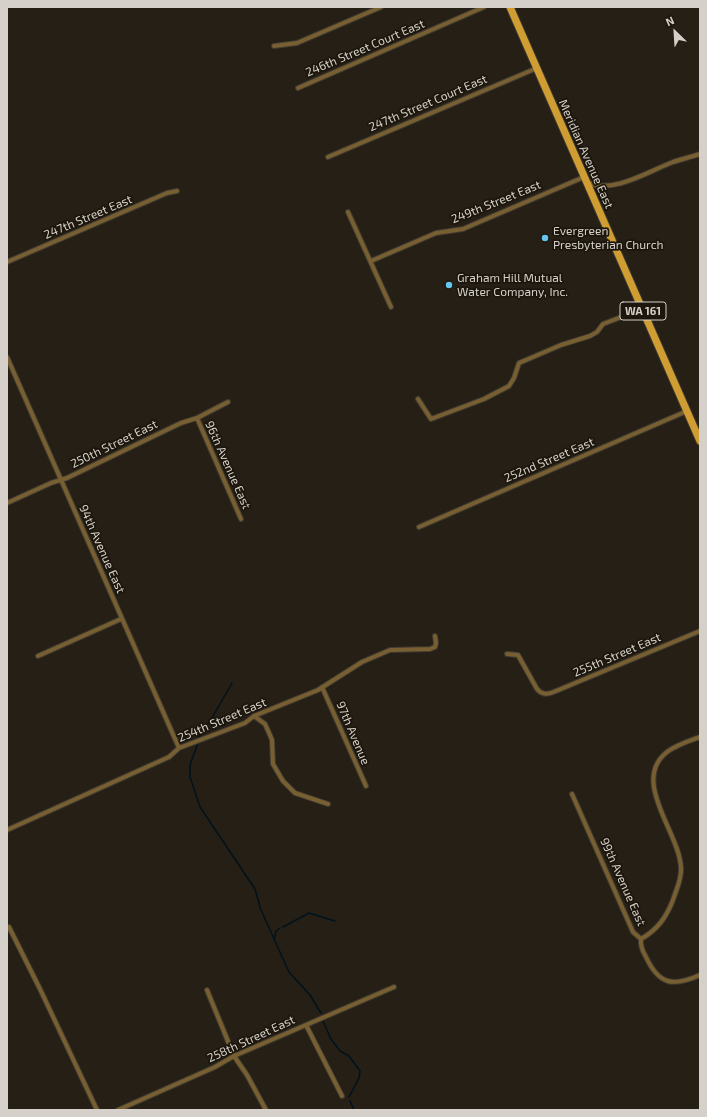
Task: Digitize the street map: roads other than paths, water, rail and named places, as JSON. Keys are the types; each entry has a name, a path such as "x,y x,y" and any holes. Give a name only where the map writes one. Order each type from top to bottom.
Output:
{"main road":[{"name":"Meridian Avenue East","path":"510,7 700,441"}],"street":[{"path":"274,46 297,44 381,7"},
{"name":"246th Street Court East","path":"298,88 484,7"},
{"name":"247th Street Court East","path":"328,157 537,68"},
{"path":"585,179 600,186 619,183 673,162 700,154"},
{"name":"249th Street East","path":"371,262 436,232 443,230 454,231 475,224 585,179"},
{"name":"247th Street East","path":"7,262 177,190"},
{"path":"348,212 391,307"},
{"path":"418,399 430,418 435,419 446,415 509,386 519,364 525,360 561,345 590,336 598,332 603,324 642,310"},
{"name":"94th Avenue East","path":"7,357 179,748"},
{"name":"250th Street East","path":"7,503 61,479 67,478 181,423 197,418 228,402"},
{"name":"252nd Street East","path":"419,527 687,411"},
{"name":"96th Avenue East","path":"197,418 241,519"},
{"path":"38,656 122,619"},
{"name":"255th Street East","path":"507,654 516,654 520,657 537,690 541,693 556,692 700,631"},
{"name":"254th Street East","path":"7,830 169,757 179,748 245,723 254,716 322,687 362,662 390,650 430,649 434,647 436,643 436,636"},
{"name":"97th Avenue","path":"322,687 366,786"},
{"path":"254,716 265,724 270,735 272,740 273,764 283,782 295,793 328,804"},
{"path":"640,939 654,930 665,918 676,892 682,870 679,852 656,796 652,782 654,771 658,762 667,752 700,737"},
{"name":"99th Avenue East","path":"572,794 634,932 640,939 645,956 654,973 657,976 677,981 700,975"},
{"path":"9,927 69,1049 97,1110"},
{"name":"258th Street East","path":"118,1110 208,1070 234,1056 394,987"},
{"path":"207,990 234,1056 247,1074 266,1110"},
{"path":"306,1025 342,1096"}],"waterway":[{"path":"199,737 232,683"},
{"path":"198,743 190,765 190,777 200,807 255,889 261,910 289,972 310,995 321,1013"},
{"path":"283,927 309,913 335,921"},
{"path":"274,940 276,931 280,928"},
{"path":"323,1021 331,1039 340,1051 349,1056 360,1071 359,1078 349,1097"},
{"path":"350,1101 354,1110"}],"place":[{"name":"Evergreen Presbyterian Church","path":"545,238"},
{"name":"Graham Hill Mutual Water Company, Inc.","path":"449,285"}]}
